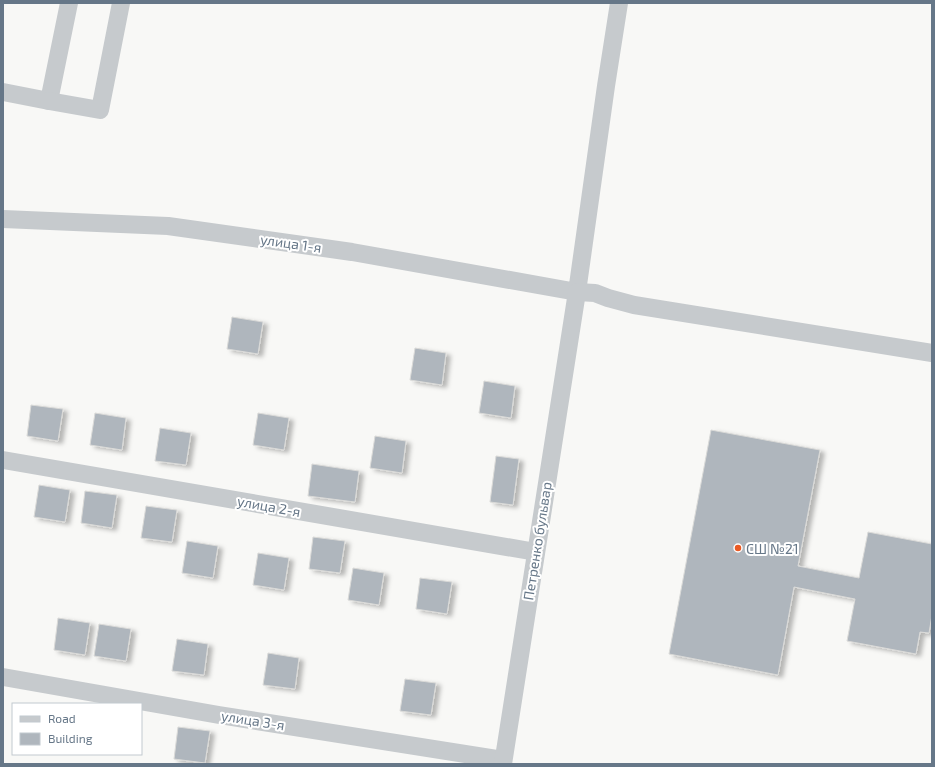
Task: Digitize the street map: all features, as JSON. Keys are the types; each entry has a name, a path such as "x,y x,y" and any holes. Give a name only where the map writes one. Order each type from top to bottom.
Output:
{"street":[{"path":"50,101 69,3"},
{"path":"3,92 100,110 121,3"},
{"name":"Петренко бульвар","path":"503,762 577,292 606,86 620,3"},
{"name":"улица 1-я","path":"3,219 168,226 352,252 577,292 595,293 634,305 932,353"},
{"name":"улица 2-я","path":"3,460 536,552"},
{"name":"улица 3-я","path":"3,677 219,715 503,762"}],"building":[{"path":"232,317 263,322 258,354 227,349"},
{"path":"415,348 446,353 442,385 410,380"},
{"path":"484,381 515,386 511,418 479,413"},
{"path":"31,405 63,409 58,441 27,436"},
{"path":"95,413 126,418 122,450 90,445"},
{"path":"258,413 289,418 284,450 253,445"},
{"path":"160,428 191,433 186,465 155,461"},
{"path":"711,430 820,450 798,566 859,578 868,532 932,544 932,615 929,633 920,632 916,654 847,641 855,599 794,587 778,675 669,654"},
{"path":"375,436 406,441 402,473 370,468"},
{"path":"496,456 519,459 513,505 490,502"},
{"path":"312,464 359,471 355,502 308,496"},
{"path":"39,485 70,490 65,522 34,517"},
{"path":"85,491 117,495 112,528 81,523"},
{"path":"146,506 177,510 172,542 141,538"},
{"path":"313,537 345,541 340,573 309,569"},
{"path":"187,541 218,546 213,578 182,573"},
{"path":"258,553 289,558 284,590 253,585"},
{"path":"353,568 384,573 379,605 348,600"},
{"path":"420,578 452,582 447,614 416,609"},
{"path":"58,618 90,623 85,655 54,650"},
{"path":"99,624 131,629 126,661 94,656"},
{"path":"177,639 208,644 204,675 172,671"},
{"path":"268,653 299,658 295,689 263,685"},
{"path":"405,679 436,683 431,715 400,711"},
{"path":"178,727 210,731 205,763 174,759"}],"place":[{"name":"СШ №21","path":"738,548"}]}
